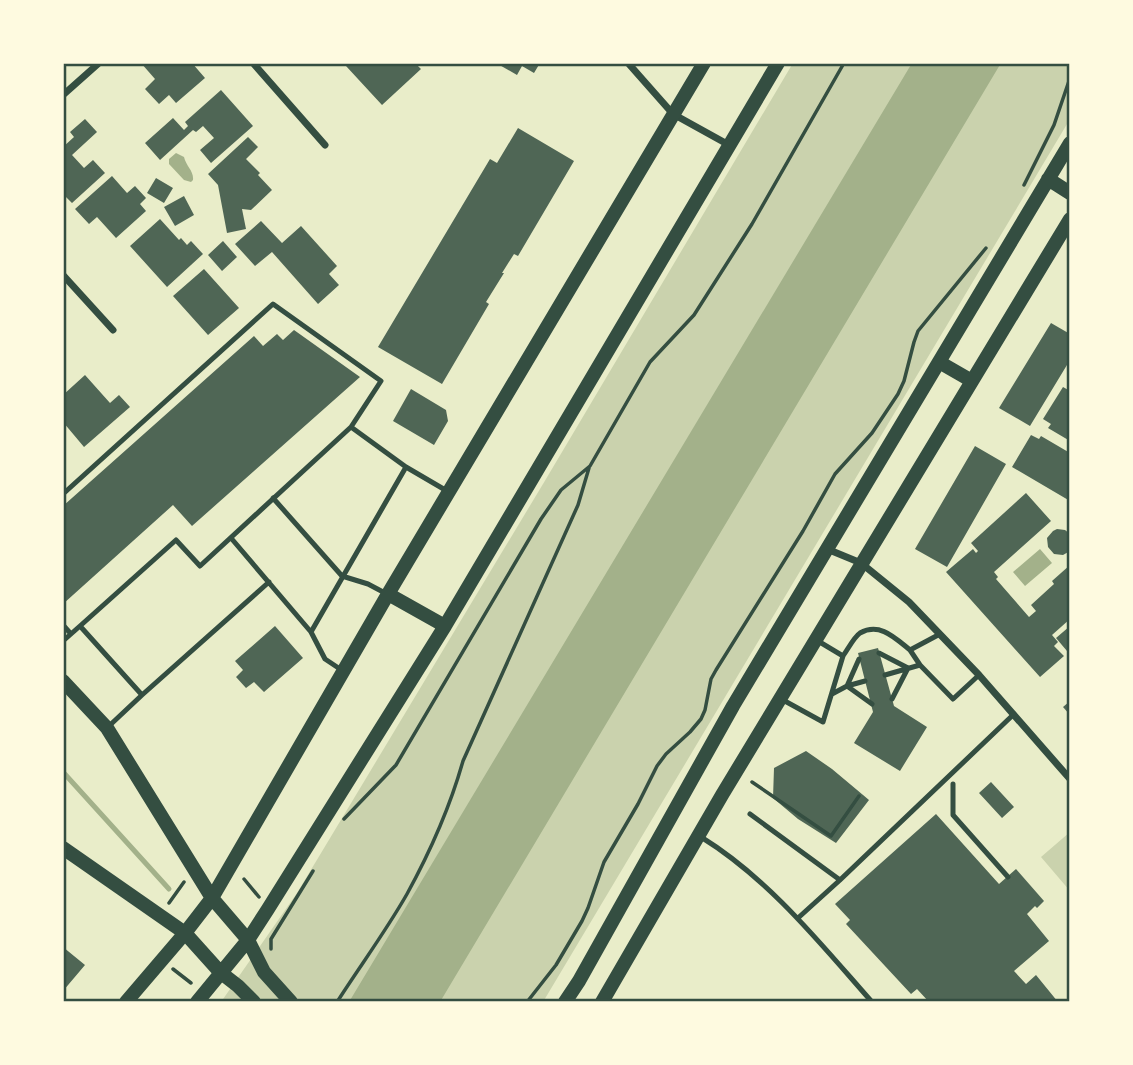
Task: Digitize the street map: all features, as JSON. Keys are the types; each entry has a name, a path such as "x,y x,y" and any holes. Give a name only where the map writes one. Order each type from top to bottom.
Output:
{"main road":[{"path":"126,1002 212,898 388,594 704,63"},
{"path":"197,1002 248,940 445,626 778,63"},
{"path":"565,1002 733,706 1070,143"},
{"path":"1048,179 1070,193"},
{"path":"602,1002 860,563 1070,219"},
{"path":"939,362 972,381"},
{"path":"388,594 445,626"},
{"path":"63,681 107,728 212,898 248,940 264,972 291,1002"},
{"path":"63,848 185,933 220,972 250,998"}],"street":[{"path":"63,95 99,63"},
{"path":"253,63 325,145"},
{"path":"628,63 673,114 729,145"},
{"path":"63,275 113,330"},
{"path":"827,548 860,563 909,602 979,675 1070,779"}],"lane":[{"path":"63,494 273,304 381,381 351,427 200,566 176,540 63,641"},
{"path":"351,427 406,467 449,492"},
{"path":"311,632 406,467"},
{"path":"273,498 342,576 368,583 388,594"},
{"path":"231,538 311,632 325,659 343,671"},
{"path":"107,728 269,582"},
{"path":"63,625 71,634"},
{"path":"80,626 142,695"},
{"path":"780,698 823,722 843,656 859,634 878,629 890,634 909,650 953,699 979,675"},
{"path":"909,650 940,634"},
{"path":"815,639 843,656"},
{"path":"879,653 908,668"},
{"path":"848,686 859,659"},
{"path":"886,675 920,665"},
{"path":"892,699 908,668"},
{"path":"832,694 865,681"},
{"path":"848,686 872,704"},
{"path":"798,918 1014,714"},
{"path":"953,784 953,815 1008,877"},
{"path":"750,814 840,880"},
{"path":"699,835 723,850 798,918 872,1002"}],"path":[{"path":"337,1002 406,896 425,860 456,787 463,761 578,505 590,466 650,362 694,315 745,235 844,63"},
{"path":"1021,190 1054,125 1070,78"},
{"path":"527,1002 556,965 582,921 604,862 657,766 701,719 711,679 803,531 835,474 872,433 898,394 918,331 990,242"},
{"path":"345,819 396,765 541,519 561,490 590,466"},
{"path":"752,782 831,836 859,796"},
{"path":"271,949 271,939 316,866"},
{"path":"169,903 187,877"},
{"path":"244,879 262,902"},
{"path":"169,966 191,983"}],"shaded area":[{"path":"793,63 1070,63 1070,119 543,1002 221,1002 297,893"},
{"path":"912,63 1001,63 440,1002 349,1002"},
{"path":"176,153 184,157 192,174 191,182 184,180 169,164 169,159"},
{"path":"1040,549 1052,563 1025,586 1013,572"},
{"path":"1070,832 1070,891 1041,857"}],"building":[{"path":"141,63 192,63 205,78 176,103 169,95 159,104 145,89 155,79"},
{"path":"349,63 398,63 401,66 404,63 415,63 421,69 382,105 346,66"},
{"path":"496,63 540,63 534,73 522,66 517,75"},
{"path":"221,90 253,126 211,163 200,150 214,138 203,126 196,132 193,130 160,160 145,143 173,118 184,130 188,126 185,122"},
{"path":"85,119 97,132 72,155 84,168 93,160 105,173 72,203 63,194 63,147 74,137 70,132"},
{"path":"518,128 574,161 518,256 514,254 502,273 486,302 489,304 442,384 378,347 490,159 497,163"},
{"path":"248,137 258,147 246,159 272,190 251,210 242,209 246,229 227,233 218,185 208,174"},
{"path":"112,176 127,193 135,186 146,198 140,204 146,211 116,238 97,217 89,224 75,209"},
{"path":"156,178 173,188 164,203 147,193"},
{"path":"184,196 194,215 175,226 164,207"},
{"path":"160,219 179,240 181,238 187,245 191,241 203,254 167,287 130,246"},
{"path":"261,221 282,243 301,226 337,266 329,274 339,285 318,304 272,252 255,266 235,244"},
{"path":"223,241 237,257 222,271 208,255"},
{"path":"204,269 239,308 208,335 173,296"},
{"path":"1051,323 1070,334 1070,360 1030,426 999,408"},
{"path":"294,330 360,377 192,526 173,505 63,604 63,506 254,336 263,346 277,334 283,340"},
{"path":"85,375 110,403 119,395 130,407 84,447 63,422 63,395"},
{"path":"1063,387 1070,391 1070,441 1048,428 1051,424 1043,419"},
{"path":"411,389 446,410 448,421 434,445 393,421"},
{"path":"1031,435 1039,439 1041,436 1070,453 1070,501 1012,467"},
{"path":"975,446 1006,464 947,567 915,549"},
{"path":"1026,493 1051,521 994,572 998,577 996,579 1029,617 1036,611 1031,605 1070,565 1070,619 1052,635 1058,642 1054,646 1064,656 1040,677 946,572 973,549 976,553 978,551 971,543"},
{"path":"1057,529 1070,534 1070,551 1063,555 1054,554 1048,547 1047,538"},
{"path":"275,626 303,658 264,692 254,682 246,688 236,677 243,670 235,661"},
{"path":"1070,626 1070,648 1067,651 1056,638"},
{"path":"878,648 894,706 927,727 900,771 854,743 873,712 858,653"},
{"path":"1070,701 1070,715 1063,707"},
{"path":"806,751 869,800 836,843 798,819 773,798 774,768"},
{"path":"991,782 1014,807 1002,818 979,793"},
{"path":"936,814 999,884 1016,869 1044,901 1027,914 1049,941 1014,971 1026,984 1036,975 1058,1002 929,1002 917,989 911,994 846,924 850,920 835,904"},
{"path":"63,947 85,965 63,991"}],"waterway":[{"path":"63,772 169,889"}]}
